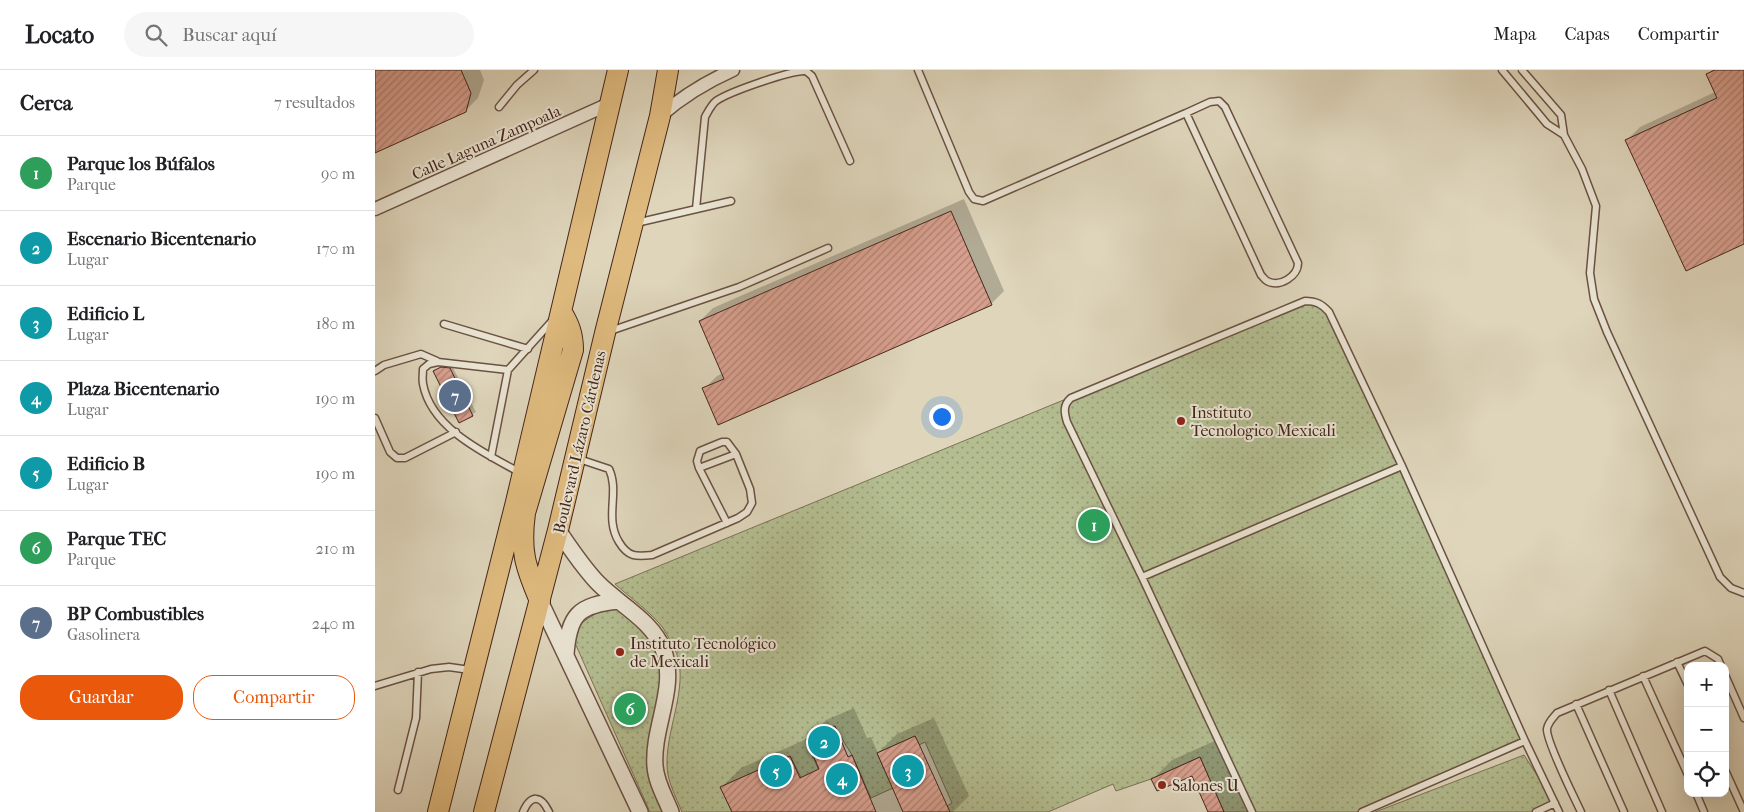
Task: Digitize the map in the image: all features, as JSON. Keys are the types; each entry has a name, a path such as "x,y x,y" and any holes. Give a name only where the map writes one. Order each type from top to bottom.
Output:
{"main road":[{"path":"438,812 523,474 618,70"},
{"name":"Boulevard Lázaro Cárdenas","path":"484,812 558,530 660,116 668,70"},
{"path":"539,601 527,569 522,546 525,513 573,350 573,336 569,324 561,311"}],"street":[{"path":"660,116 689,93 727,71"},
{"name":"Calle Laguna Zampoala","path":"375,209 609,104"},
{"path":"558,530 589,573 658,638 666,658 667,681 655,750 655,766 659,783 671,812"},
{"path":"539,601 640,812"},
{"path":"566,655 567,634 574,618 586,609 618,601"}],"lane":[{"path":"499,108 517,85 534,70"},
{"path":"918,70 969,192 974,199 983,201 1210,102 1219,101 1225,107 1298,263 1298,269 1293,277 1277,283 1267,282 1261,275 1186,113"},
{"path":"1502,70 1547,124 1564,136"},
{"path":"1522,70 1561,115 1564,136 1582,169 1596,206 1590,272 1594,299 1604,324 1719,577 1731,588 1744,593"},
{"path":"696,209 705,118 710,108 716,101 741,90 790,74 806,71 812,76 850,161"},
{"path":"632,224 731,201"},
{"path":"605,333 739,286 828,248"},
{"path":"1252,812 1067,422 1065,407 1066,402 1071,398 1305,301 1318,302 1329,312 1402,466 1525,741 1559,812"},
{"path":"491,457 508,370 561,311"},
{"path":"444,324 528,349"},
{"path":"375,371 384,365 421,354 438,362 508,370"},
{"path":"438,362 429,364 423,369 423,384 429,402 441,421 491,457 523,474"},
{"path":"375,418 390,452 397,458 405,458 456,432"},
{"path":"575,457 609,469 613,485 611,520 616,536 625,551 633,555 652,555 727,524 747,512 752,503 750,489 736,454 727,442 708,446 700,451 697,461 727,524"},
{"path":"699,468 736,454"},
{"path":"1142,577 1402,466"},
{"path":"1581,812 1552,748 1547,730 1549,722 1557,713 1705,651 1718,659 1719,662"},
{"path":"1677,662 1684,677"},
{"path":"375,686 418,672 449,667 474,670"},
{"path":"398,790 415,718 418,672"},
{"path":"1643,676 1684,766"},
{"path":"1729,684 1744,718"},
{"path":"1609,690 1663,812"},
{"path":"1576,704 1624,812"},
{"path":"1362,812 1525,741"},
{"path":"1729,779 1744,812"},
{"path":"1698,797 1705,812"},
{"path":"523,812 529,802 536,798 544,804 549,812"},
{"path":"1536,812 1555,803"}],"green space":[{"name":"Instituto Tecnologico Mexicali","path":"1305,301 1311,301 1329,312 1525,741 1362,812 1224,812 1200,757 1151,779 1116,791 1113,784 1048,812 950,812 947,806 952,803 925,742 919,745 915,736 877,753 893,788 871,798 852,755 834,726 806,739 826,788 810,795 790,756 721,787 732,812 682,812 667,771 669,739 680,687 678,658 675,649 659,623 615,584"},
{"path":"623,605 657,649 662,682 649,736 652,784 665,812 650,812 575,643 580,624 599,611"},
{"path":"1524,755 1555,803 1536,812 1375,812"}],"building":[{"path":"375,70 461,70 471,93 466,112 375,153"},
{"path":"1715,70 1744,70 1744,244 1686,271 1625,140 1717,98 1706,74"},
{"path":"951,211 992,305 718,425 702,388 724,379 699,321"},
{"path":"441,367 450,368 473,416 459,423 433,371"},
{"path":"835,726 848,757 852,755 876,812 732,812 720,787 790,756 800,778 819,769 806,739"},
{"path":"915,736 950,812 903,812 877,753"},
{"name":"Salones U","path":"1200,757 1224,812 1208,812 1192,776 1157,791 1151,779"}],"place":[{"name":"BP Combustibles","path":"455,396"},
{"name":"Instituto Tecnologico Mexicali","path":"1181,421"},
{"name":"Parque los Búfalos","path":"1094,525"},
{"name":"Instituto Tecnológico de Mexicali","path":"620,652"},
{"name":"Parque TEC","path":"630,709"},
{"name":"Escenario Bicentenario","path":"824,742"},
{"name":"Edificio B","path":"776,771"},
{"name":"Edificio L","path":"908,771"},
{"name":"Plaza Bicentenario","path":"842,779"},
{"name":"Salones U","path":"1162,785"}]}
